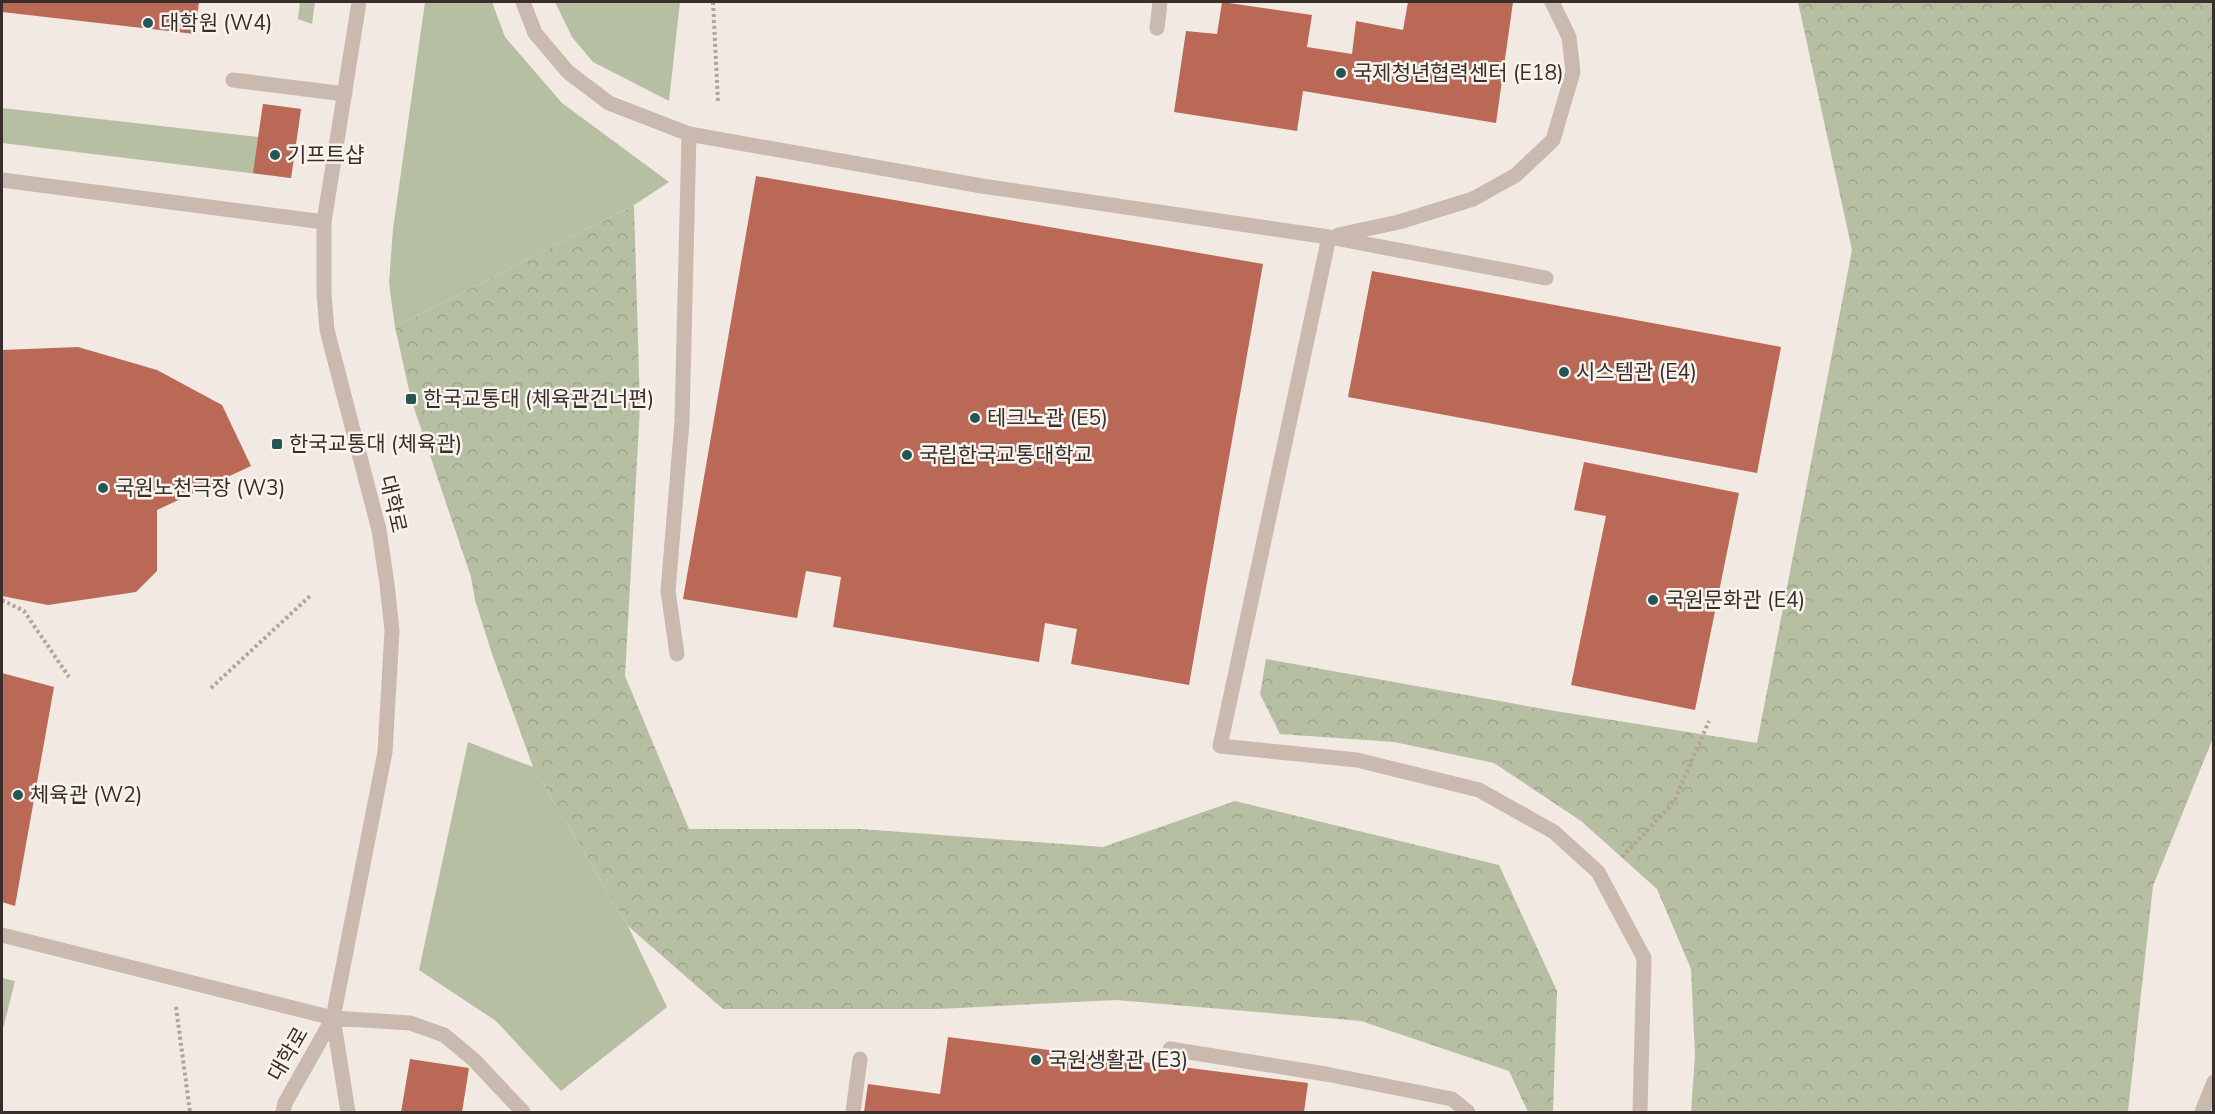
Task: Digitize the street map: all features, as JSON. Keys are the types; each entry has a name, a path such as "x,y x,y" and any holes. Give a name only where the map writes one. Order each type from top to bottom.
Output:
{"street":[{"name":"대학로","path":"283,1113 285,1103 333,1018 385,752 392,631 379,530 327,330 324,284 324,222 358,2"},
{"path":"524,2 535,33 568,72 609,103 689,134 982,186 1329,237 1546,278"},
{"path":"1157,28 1161,2"},
{"path":"1329,237 1399,222 1473,200 1516,175 1553,141 1574,72 1569,37 1552,2"},
{"path":"233,80 345,94"},
{"path":"676,654 668,591 682,421 689,134"},
{"path":"2,180 324,222"},
{"path":"1329,237 1220,746 1357,760 1479,790 1554,832 1598,872 1644,958 1640,1113"},
{"path":"2,935 333,1018 410,1023 444,1035 474,1060 523,1113"},
{"name":"대학로","path":"333,1018 348,1113"},
{"path":"1170,1049 1326,1074 1452,1099 1468,1113"},
{"path":"853,1113 860,1059"},
{"path":"2202,1113 2214,1082"}],"path":[{"path":"713,2 718,102"},
{"path":"212,688 310,596"},
{"path":"2,600 24,611 69,677"},
{"path":"1622,857 1674,802 1709,721"},
{"path":"173,979 180,1053 190,1113"}],"green space":[{"path":"300,2 315,2 312,24 298,19"},
{"path":"425,2 492,2 505,37 562,103 669,182 634,205 395,327 389,283 393,229"},
{"path":"555,2 680,2 669,101 593,62 572,37"},
{"path":"1798,2 2213,2 2213,738 2153,886 2128,1112 1691,1112 1695,1055 1691,969 1657,889 1581,821 1494,763 1394,742 1280,734 1260,694 1266,659 1549,710 1757,743 1852,250"},
{"path":"263,104 301,109 291,178 2,143 2,108 258,137"},
{"path":"634,205 640,407 625,676 689,829 861,829 1103,847 1235,801 1499,865 1557,991 1553,1112 1528,1112 1509,1071 1361,1021 1116,1000 938,1009 723,1009 628,926 533,767 492,654 475,600 471,577 411,399 395,327"},
{"path":"468,742 533,767 628,926 667,1007 561,1091 496,1021 419,970"},
{"path":"2,978 15,981 2,1033"}],"building":[{"name":"대학원 (W4)","path":"2,2 199,2 195,34 2,12"},
{"name":"국제청년협력센터 (E18)","path":"1222,2 1312,15 1307,47 1352,54 1356,21 1403,30 1408,2 1513,2 1496,123 1303,91 1297,131 1174,112 1186,31 1217,34"},
{"name":"기프트샵","path":"263,104 301,109 291,178 253,173"},
{"name":"테크노관 (E5)","path":"756,176 1263,264 1189,685 1071,664 1077,629 1045,623 1039,662 833,627 841,577 806,571 797,618 683,599"},
{"name":"시스템관 (E4)","path":"1372,271 1781,347 1757,473 1348,397"},
{"name":"국원노천극장 (W3)","path":"78,347 157,370 222,405 251,466 157,510 157,571 136,592 48,605 2,596 2,350"},
{"name":"국원문화관 (E4)","path":"1584,462 1739,493 1695,710 1571,685 1606,516 1574,510"},
{"name":"체육관 (W2)","path":"2,673 54,687 15,906 2,902"},
{"name":"국원생활관 (E3)","path":"948,1037 1308,1083 1304,1112 864,1112 868,1084 940,1094"},
{"path":"410,1059 469,1068 462,1112 401,1112"}],"place":[{"name":"대학원 (W4)","path":"148,23"},
{"name":"국제청년협력센터 (E18)","path":"1341,73"},
{"name":"기프트샵","path":"275,155"},
{"name":"시스템관 (E4)","path":"1564,372"},
{"name":"한국교통대 (체육관건너편)","path":"411,399"},
{"name":"테크노관 (E5)","path":"975,418"},
{"name":"한국교통대 (체육관)","path":"277,444"},
{"name":"국립한국교통대학교","path":"907,455"},
{"name":"국원노천극장 (W3)","path":"103,488"},
{"name":"국원문화관 (E4)","path":"1653,600"},
{"name":"체육관 (W2)","path":"18,795"},
{"name":"국원생활관 (E3)","path":"1036,1060"}]}
